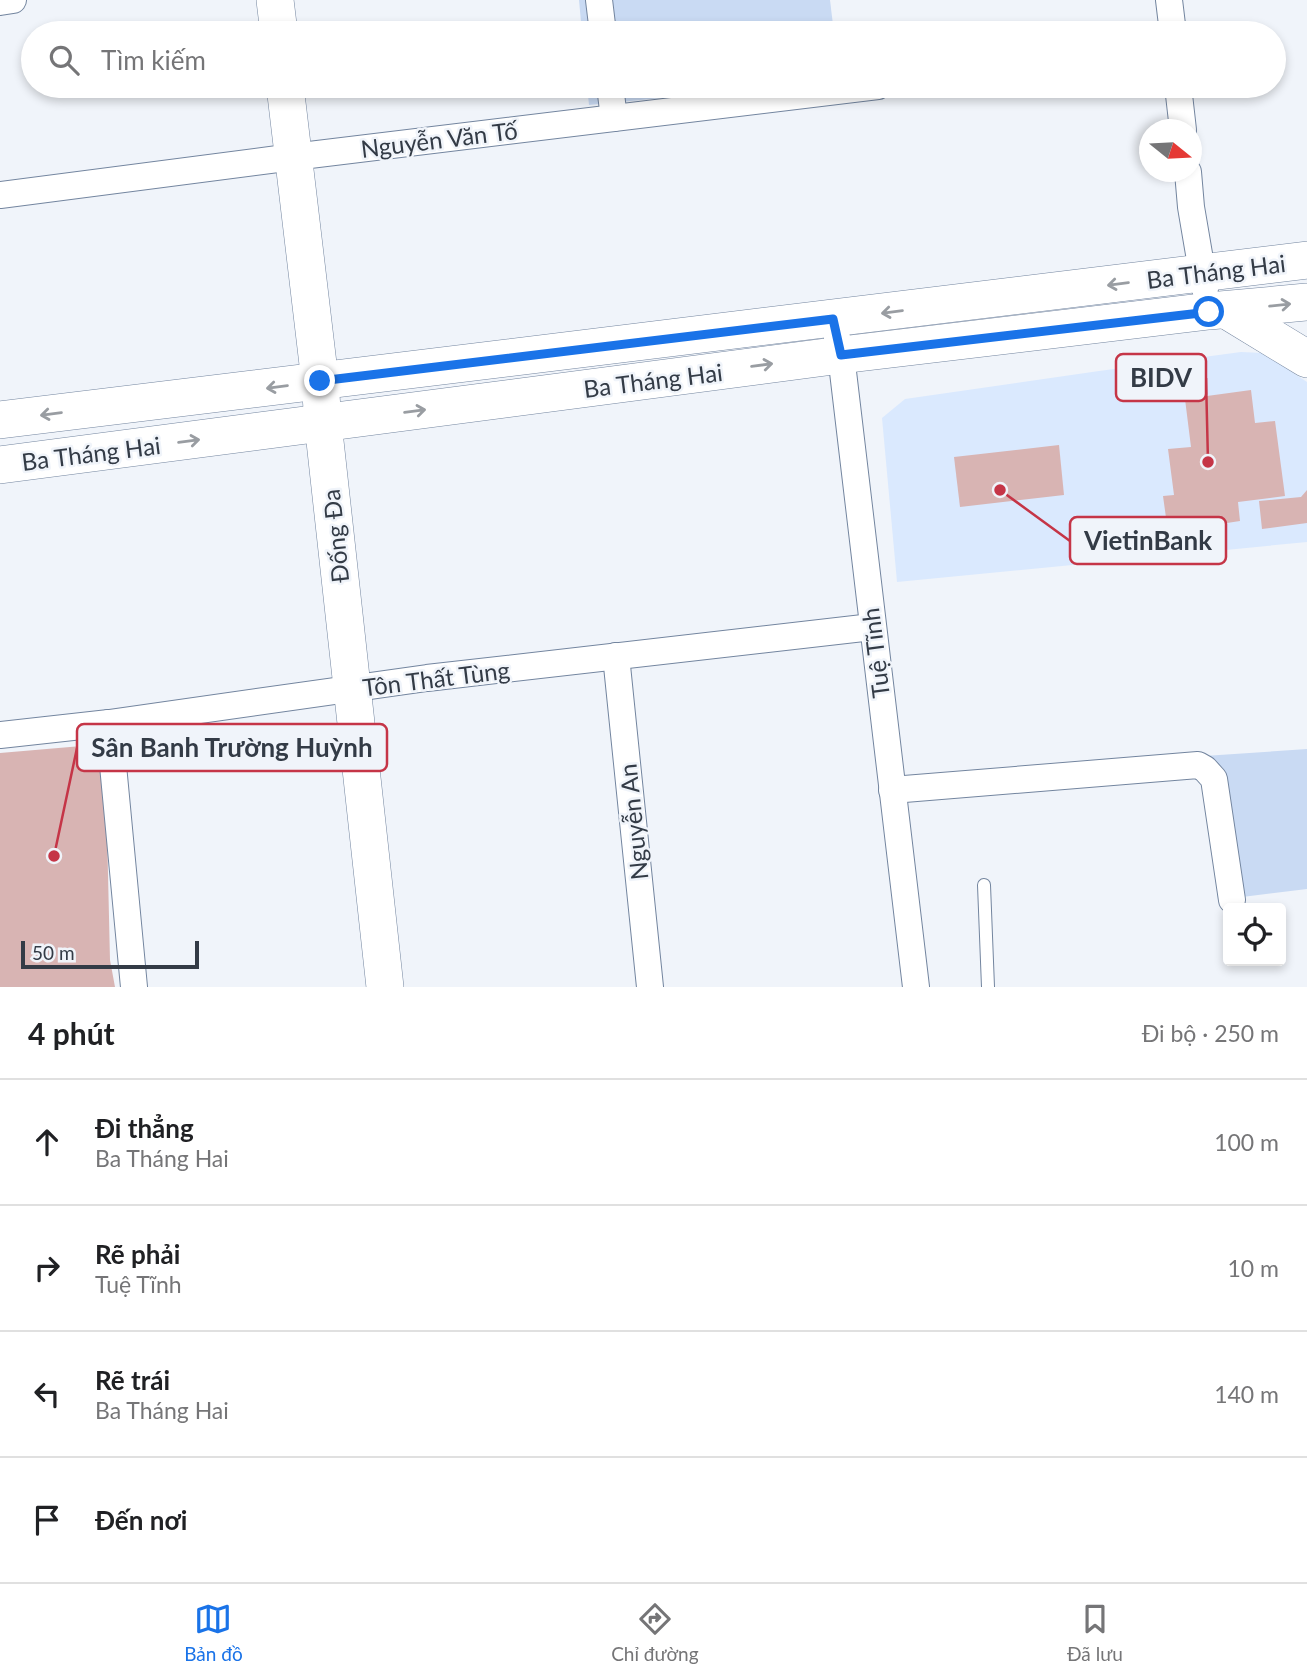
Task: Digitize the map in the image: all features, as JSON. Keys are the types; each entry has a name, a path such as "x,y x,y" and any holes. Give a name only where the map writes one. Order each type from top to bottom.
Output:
{"main road":[{"path":"275,0 278,21"},
{"name":"Đống Đa","path":"286,98 320,381 385,987"},
{"name":"Ba Tháng Hai","path":"0,421 1307,260"},
{"name":"Ba Tháng Hai","path":"0,465 841,355 1307,302"},
{"path":"1219,311 1307,359"}],"street":[{"path":"0,2 13,0"},
{"path":"599,0 602,21"},
{"path":"1169,0 1172,21"},
{"path":"612,98 614,118"},
{"name":"Nguyễn Văn Tố","path":"0,194 779,98"},
{"path":"1179,98 1182,119"},
{"path":"1189,182 1202,273 1219,311"},
{"name":"Tuệ Tĩnh","path":"833,319 841,355 916,987"},
{"name":"Tôn Thất Tùng","path":"0,735 109,723 427,678 872,627"},
{"name":"Nguyễn An","path":"616,656 650,987"},
{"path":"109,723 134,987"},
{"path":"892,790 1198,765 1214,779 1233,900"}],"lane":[{"path":"984,885 988,987"}],"shaded area":[{"path":"579,0 830,0 833,21 581,21"},
{"path":"588,98 662,98 589,105"},
{"path":"1241,352 1263,353 1307,382 1307,542 897,582 882,418 905,399"},
{"path":"1307,749 1307,889 1218,900 1204,756"}],"building":[{"path":"1251,390 1255,423 1275,421 1285,496 1238,502 1240,521 1168,532 1163,496 1174,495 1168,449 1191,447 1185,399"},
{"path":"1059,445 1064,495 960,507 954,457"},
{"path":"1307,490 1307,523 1262,529 1259,501 1301,497"},
{"path":"105,744 110,960 115,987 0,987 0,753"}],"place":[{"name":"BIDV","path":"1208,462"},
{"name":"VietinBank","path":"1000,490"},
{"name":"Sân Banh Trường Huỳnh","path":"54,856"}],"route":[{"path":"320,381 833,319 841,355 1209,312"}]}
